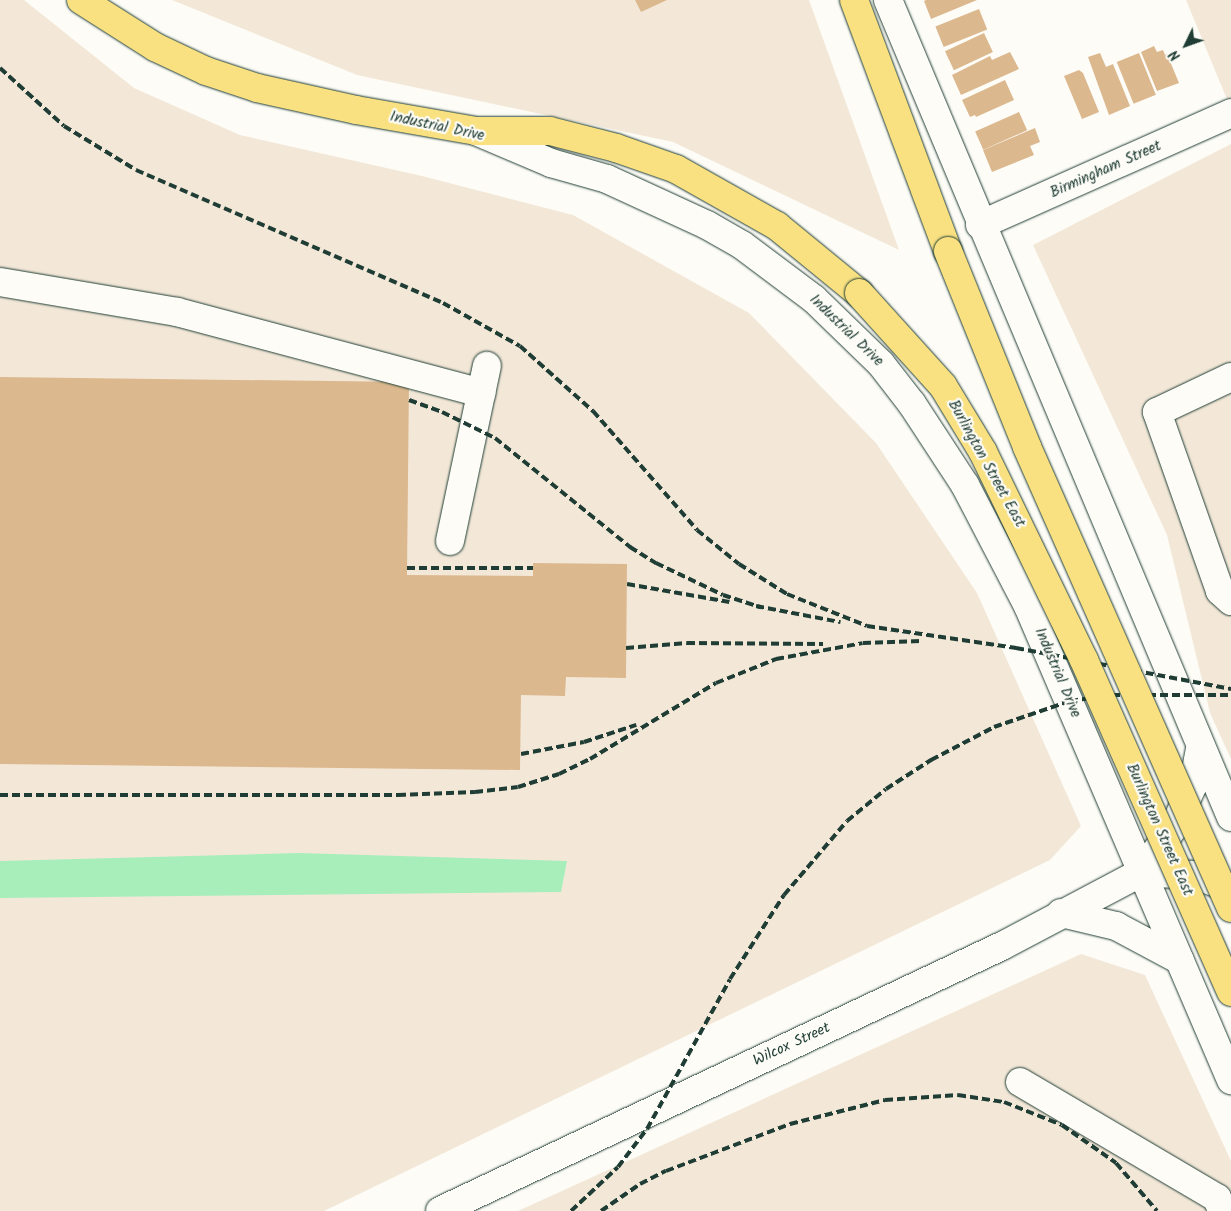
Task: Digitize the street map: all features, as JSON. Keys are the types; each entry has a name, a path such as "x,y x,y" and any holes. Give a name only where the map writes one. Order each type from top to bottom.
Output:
{"main road":[{"name":"Industrial Drive","path":"81,0 155,47 206,71 295,98 476,131"},
{"path":"854,0 948,251 1023,440 1231,908"},
{"name":"Burlington Street East","path":"476,131 550,131 616,148 676,169 777,226 859,293 944,386 983,452 1084,660 1231,992"}],"street":[{"path":"888,0 980,225 1200,749 1231,817"},
{"name":"Birmingham Street","path":"980,225 1230,119"},
{"name":"Industrial Drive","path":"476,131 551,163 607,179 707,225 742,245 814,299 882,364 912,404 965,485 1008,566 1059,676 1140,872 1231,1080"},
{"path":"0,282 177,312 481,393"},
{"path":"450,541 487,366"},
{"path":"1231,377 1157,412 1220,591 1231,601"},
{"path":"1140,872 1174,828 1193,785 1200,749"},
{"path":"1140,872 1195,874 1231,888"},
{"name":"Wilcox Street","path":"440,1211 1002,946 1140,872"},
{"path":"1061,913 1116,926 1180,960"},
{"path":"1020,1082 1216,1198 1222,1211"}],"shaded area":[{"path":"0,0 24,0 134,88 240,135 422,176 573,215 749,313 876,443 977,593 1081,826 1050,860 324,1211 0,1211"},
{"path":"172,0 809,0 899,250 673,142 357,75"},
{"path":"1186,0 1231,0 1231,108 1224,92"},
{"path":"1231,144 1231,759 1210,713 1167,535 1033,245"},
{"path":"1081,954 1145,975 1231,1161 1231,1211 518,1211"}],"green space":[{"path":"298,853 567,861 561,892 0,898 0,861"}],"building":[{"path":"635,0 667,0 641,12"},
{"path":"977,0 931,19 924,1"},
{"path":"979,9 987,29 944,47 935,27"},
{"path":"984,33 993,52 954,70 945,51"},
{"path":"1154,46 1157,52 1163,50 1165,55 1167,54 1179,83 1157,91 1141,52"},
{"path":"1010,52 1019,69 961,95 952,75 990,56 992,60"},
{"path":"1100,53 1106,67 1113,64 1130,106 1109,115 1088,57"},
{"path":"1139,53 1156,95 1134,104 1117,62"},
{"path":"1079,70 1083,73 1099,112 1082,119 1064,76"},
{"path":"1005,80 1014,100 976,117 975,115 970,117 962,100"},
{"path":"1019,112 1027,130 983,150 975,132"},
{"path":"1035,128 1040,142 1030,146 1034,155 992,172 983,150"},
{"path":"0,377 409,382 407,575 533,576 533,563 627,564 626,678 566,677 565,696 521,695 520,770 0,764"}],"railway":[{"path":"0,68 64,126 136,170 443,303 520,346 593,411 697,530 739,564 787,594 867,626 1016,648 1231,689"},
{"path":"409,400 442,412 495,438 630,547 656,563 723,595 761,607"},
{"path":"407,568 533,568"},
{"path":"627,584 729,602"},
{"path":"756,606 840,622"},
{"path":"0,795 398,795 475,792 518,787 559,774 590,759 716,683 776,659 863,643 921,641"},
{"path":"626,648 687,643 823,644"},
{"path":"571,1211 618,1167 647,1129 730,979 784,895 847,821 886,789 931,760 994,727 1070,701 1112,695 1231,695"},
{"path":"521,754 584,742 636,725"},
{"path":"601,1211 640,1184 666,1171 790,1124 885,1100 958,1095 1004,1102 1062,1125 1116,1163 1157,1211"}]}
